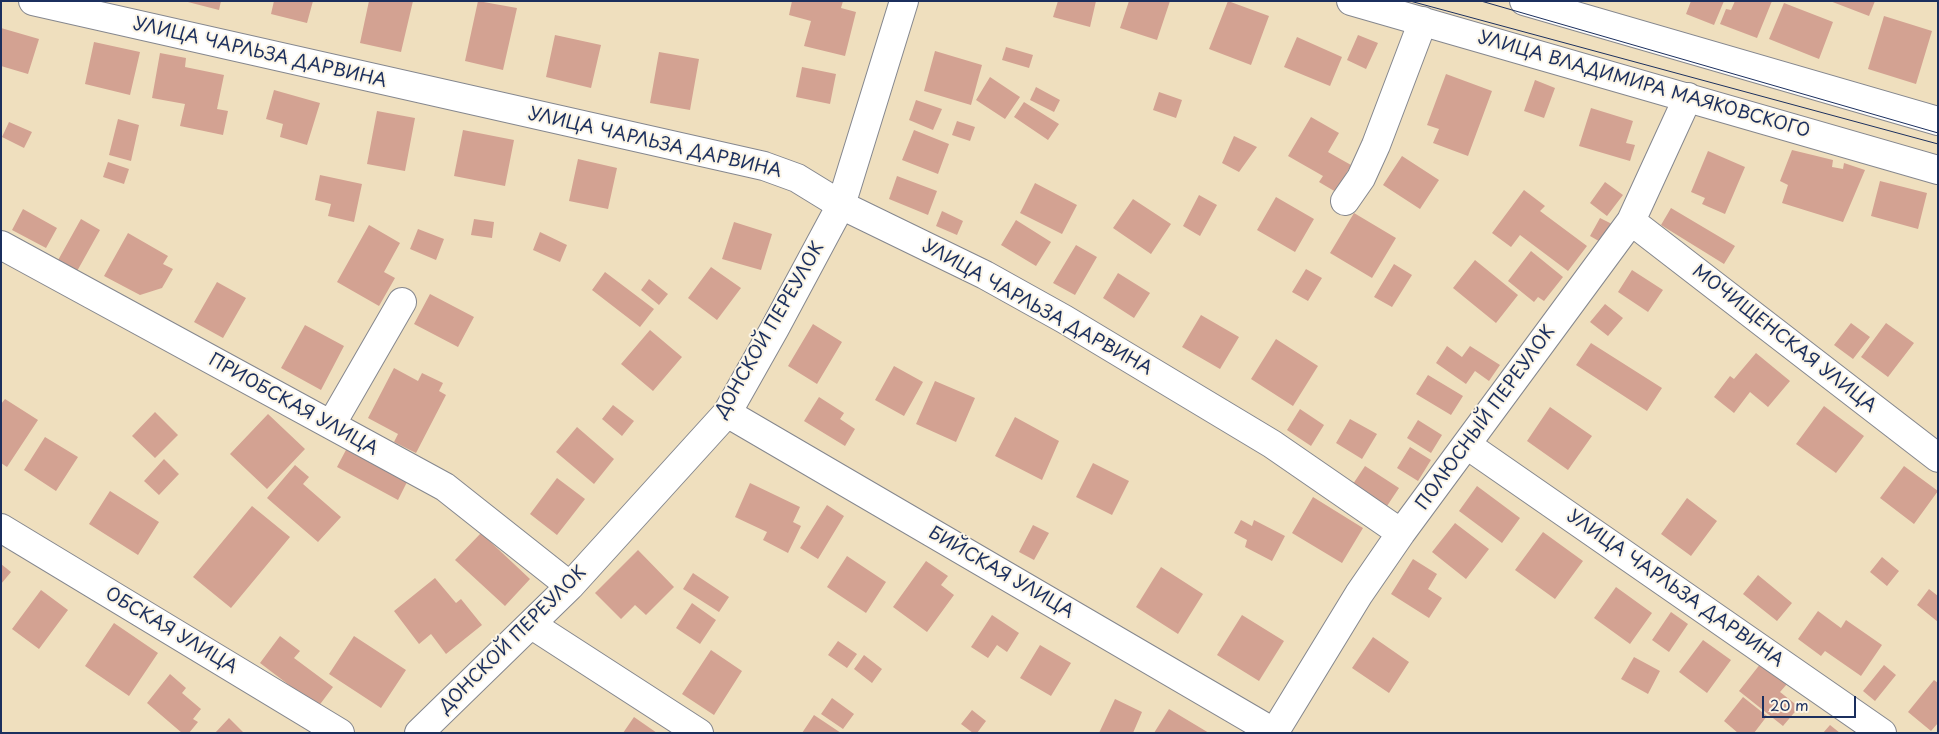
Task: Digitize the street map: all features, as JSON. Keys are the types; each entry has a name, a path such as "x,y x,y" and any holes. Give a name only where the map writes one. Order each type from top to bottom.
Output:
{"street":[{"name":"УЛИЦА ЧАРЛЬЗА ДАРВИНА","path":"33,1 764,166 797,178 841,204 986,275 1064,319 1272,444 1401,533"},
{"name":"ДОНСКОЙ ПЕРЕУЛОК","path":"419,733 570,586 726,413 775,328 841,204 904,1"},
{"name":"УЛИЦА ВЛАДИМИРА МАЯКОВСКОГО","path":"1351,1 1938,170"},
{"path":"1524,1 1938,121"},
{"path":"1346,201 1361,178 1376,146 1423,21"},
{"name":"ПОЛЮСНЫЙ ПЕРЕУЛОК","path":"1274,733 1359,594 1401,533 1631,221 1688,97"},
{"name":"МОЧИЩЕНСКАЯ УЛИЦА","path":"1631,221 1938,458"},
{"name":"ПРИОБСКАЯ УЛИЦА","path":"1,245 445,487 570,586"},
{"path":"331,425 402,302"},
{"name":"БИЙСКАЯ УЛИЦА","path":"726,413 1274,733"},
{"name":"УЛИЦА ЧАРЛЬЗА ДАРВИНА","path":"1467,445 1882,733"},
{"name":"ОБСКАЯ УЛИЦА","path":"1,528 340,733"},
{"path":"532,625 699,733"}],"building":[{"path":"184,1 221,1 219,10"},
{"path":"274,1 313,1 307,23 271,14"},
{"path":"369,1 413,1 401,52 360,43"},
{"path":"478,1 517,8 503,70 465,61"},
{"path":"792,1 843,1 841,8 856,12 845,56 804,46 811,21 789,15"},
{"path":"1058,1 1096,1 1090,27 1053,17"},
{"path":"1129,1 1170,1 1157,40 1120,28"},
{"path":"1228,1 1269,16 1251,65 1209,49"},
{"path":"1691,1 1724,1 1714,25 1686,14"},
{"path":"1735,1 1772,1 1757,38 1720,24 1726,9 1731,10"},
{"path":"1830,1 1875,1 1869,16"},
{"path":"1784,3 1833,22 1819,59 1769,39"},
{"path":"1884,16 1932,31 1916,84 1868,69"},
{"path":"1,28 39,39 28,74 1,66"},
{"path":"555,35 601,45 591,88 546,77"},
{"path":"1358,35 1378,43 1366,69 1347,60"},
{"path":"1297,37 1342,57 1330,86 1284,67"},
{"path":"94,42 140,52 130,95 85,84"},
{"path":"1006,47 1033,55 1029,68 1002,60"},
{"path":"935,51 982,65 971,105 924,91"},
{"path":"659,52 699,59 690,110 650,103"},
{"path":"160,53 186,58 185,67 224,75 217,109 228,111 223,135 180,126 185,104 152,98"},
{"path":"802,67 836,74 830,104 796,97"},
{"path":"1446,74 1492,91 1468,156 1433,143 1439,129 1427,125"},
{"path":"990,77 1020,97 1005,119 976,100"},
{"path":"1535,80 1555,88 1544,118 1524,111"},
{"path":"1036,87 1060,100 1054,112 1030,100"},
{"path":"274,90 320,103 307,145 280,137 283,124 266,119"},
{"path":"1159,92 1182,100 1176,118 1153,110"},
{"path":"916,100 942,109 933,130 909,120"},
{"path":"1024,102 1059,124 1048,140 1014,117"},
{"path":"1591,108 1633,121 1626,143 1635,145 1630,161 1579,146"},
{"path":"377,111 415,118 405,171 367,164"},
{"path":"1311,117 1339,133 1328,152 1351,165 1336,192 1319,182 1323,176 1288,156"},
{"path":"118,119 139,125 131,161 109,155"},
{"path":"957,121 975,127 970,141 952,135"},
{"path":"9,122 32,132 24,148 2,137"},
{"path":"463,130 514,140 505,186 454,176"},
{"path":"914,130 949,144 938,174 902,160"},
{"path":"1234,136 1257,147 1239,172 1222,163"},
{"path":"1792,150 1833,160 1832,167 1843,169 1844,163 1865,170 1843,222 1782,203 1788,185 1780,181"},
{"path":"1708,151 1745,167 1725,214 1702,204 1705,198 1691,192"},
{"path":"1402,156 1439,180 1420,209 1383,185"},
{"path":"578,159 617,168 608,209 569,201"},
{"path":"108,162 129,169 124,184 103,177"},
{"path":"320,175 362,184 354,222 328,216 331,204 315,200"},
{"path":"897,176 937,191 928,215 889,199"},
{"path":"1880,181 1927,193 1918,229 1871,216"},
{"path":"1605,182 1623,195 1607,216 1590,203"},
{"path":"1035,183 1077,205 1062,234 1020,213"},
{"path":"1524,190 1545,206 1540,211 1587,246 1568,271 1520,235 1511,247 1492,233"},
{"path":"1199,195 1217,205 1200,236 1183,226"},
{"path":"1276,197 1314,219 1295,252 1257,230"},
{"path":"1133,199 1171,224 1151,254 1113,228"},
{"path":"1671,208 1735,246 1724,264 1661,225"},
{"path":"23,209 57,228 46,248 12,230"},
{"path":"942,211 963,221 957,235 936,226"},
{"path":"1354,213 1396,238 1372,278 1330,253"},
{"path":"1600,218 1614,225 1604,244 1590,236"},
{"path":"81,219 100,230 76,273 57,262"},
{"path":"474,219 494,222 492,238 471,235"},
{"path":"1016,220 1051,242 1036,266 1001,245"},
{"path":"734,222 772,234 761,270 722,259"},
{"path":"369,225 400,243 384,272 395,278 379,306 337,282"},
{"path":"418,229 444,239 436,260 410,249"},
{"path":"540,232 567,245 560,262 533,250"},
{"path":"128,233 168,256 163,264 173,269 162,288 140,295 104,276"},
{"path":"1076,245 1097,257 1075,295 1053,283"},
{"path":"1531,251 1563,277 1544,301 1538,297 1534,302 1508,281"},
{"path":"1475,260 1518,295 1496,323 1453,288"},
{"path":"1394,264 1412,275 1392,307 1374,297"},
{"path":"711,267 741,288 717,320 688,298"},
{"path":"1306,269 1322,278 1308,301 1292,292"},
{"path":"1632,270 1663,290 1648,312 1618,292"},
{"path":"605,272 654,309 640,327 592,290"},
{"path":"1118,273 1150,293 1134,318 1103,298"},
{"path":"649,279 668,294 659,305 641,290"},
{"path":"217,282 246,298 223,338 194,322"},
{"path":"430,294 474,317 458,347 414,324"},
{"path":"1605,304 1623,318 1608,336 1590,322"},
{"path":"1201,315 1239,337 1220,369 1182,347"},
{"path":"1851,323 1870,337 1853,359 1834,345"},
{"path":"1886,323 1914,343 1888,377 1861,357"},
{"path":"813,324 842,342 817,384 788,366"},
{"path":"305,325 344,346 321,390 281,368"},
{"path":"650,330 682,357 653,391 621,364"},
{"path":"1276,339 1318,366 1293,406 1251,379"},
{"path":"1591,343 1662,388 1647,411 1576,365"},
{"path":"1447,346 1462,357 1470,346 1500,365 1489,381 1475,371 1466,384 1436,363"},
{"path":"1756,353 1790,381 1768,407 1750,392 1734,413 1714,397 1730,376 1734,379"},
{"path":"894,366 923,382 904,416 875,400"},
{"path":"394,368 418,381 422,373 443,383 439,391 446,395 416,453 394,442 398,434 368,418"},
{"path":"1428,375 1463,396 1451,415 1416,394"},
{"path":"935,381 975,398 956,442 916,424"},
{"path":"819,397 844,413 840,419 855,429 845,446 804,421"},
{"path":"5,399 38,420 7,467 1,463 1,404"},
{"path":"613,405 634,421 622,436 602,419"},
{"path":"1824,406 1864,436 1836,473 1796,444"},
{"path":"1550,407 1592,436 1568,470 1527,441"},
{"path":"1300,409 1324,425 1311,446 1287,430"},
{"path":"155,412 178,435 155,458 132,436"},
{"path":"268,414 305,449 267,489 230,454"},
{"path":"1015,417 1059,441 1042,480 995,456"},
{"path":"1350,419 1377,434 1362,459 1336,443"},
{"path":"1418,420 1442,435 1431,453 1407,438"},
{"path":"577,427 614,459 594,484 556,452"},
{"path":"45,437 78,457 56,491 24,470"},
{"path":"1410,447 1431,460 1418,481 1397,468"},
{"path":"347,448 408,480 398,500 337,467"},
{"path":"164,459 179,474 159,495 144,481"},
{"path":"1093,463 1129,481 1112,515 1076,497"},
{"path":"295,465 309,477 303,484 341,517 318,542 267,498"},
{"path":"1365,466 1399,488 1387,506 1353,484"},
{"path":"1904,466 1938,491 1914,524 1880,498"},
{"path":"557,478 585,499 557,535 530,514"},
{"path":"750,483 800,507 793,522 801,526 788,553 763,540 767,532 735,517"},
{"path":"1477,486 1520,518 1502,543 1459,511"},
{"path":"110,491 159,522 138,555 89,524"},
{"path":"1313,497 1363,528 1342,563 1292,533"},
{"path":"1687,498 1717,521 1691,556 1661,534"},
{"path":"827,505 844,516 818,559 800,548"},
{"path":"252,506 290,537 231,608 193,577"},
{"path":"1241,520 1252,526 1254,520 1285,536 1272,561 1245,547 1247,540 1234,533"},
{"path":"1455,523 1489,549 1466,579 1432,552"},
{"path":"1033,525 1049,533 1034,560 1019,552"},
{"path":"1543,532 1583,561 1555,599 1515,570"},
{"path":"481,533 530,579 505,606 455,560"},
{"path":"638,550 674,587 646,615 635,605 621,619 595,593"},
{"path":"847,556 886,582 866,613 827,587"},
{"path":"1882,557 1899,571 1887,586 1870,572"},
{"path":"1413,559 1437,574 1428,589 1442,598 1429,618 1391,594"},
{"path":"926,561 948,576 941,585 954,595 927,632 893,607"},
{"path":"1,564 11,572 1,584"},
{"path":"1161,567 1203,594 1178,634 1136,607"},
{"path":"693,573 729,597 719,612 683,589"},
{"path":"1758,575 1792,603 1777,621 1743,594"},
{"path":"435,578 456,603 461,599 482,625 446,654 431,634 419,644 394,611"},
{"path":"1616,587 1652,613 1630,644 1594,618"},
{"path":"1929,589 1938,596 1938,622 1917,605"},
{"path":"41,590 68,610 39,649 12,629"},
{"path":"692,603 716,620 700,644 676,628"},
{"path":"1818,611 1841,628 1846,620 1882,645 1861,676 1825,651 1821,656 1798,639"},
{"path":"1671,612 1688,624 1669,652 1652,640"},
{"path":"992,615 1019,633 1007,652 997,645 988,658 971,647"},
{"path":"1242,615 1284,641 1259,681 1217,655"},
{"path":"114,623 158,653 129,696 85,666"},
{"path":"280,636 300,651 294,658 333,687 318,707 260,663"},
{"path":"354,636 406,670 381,708 329,674"},
{"path":"1373,637 1409,662 1389,693 1352,668"},
{"path":"1703,640 1731,660 1707,693 1679,672"},
{"path":"838,641 857,654 847,668 828,655"},
{"path":"1040,645 1071,663 1051,696 1020,678"},
{"path":"711,650 742,671 714,715 682,694"},
{"path":"864,655 882,669 872,683 854,669"},
{"path":"1634,657 1660,671 1648,694 1621,679"},
{"path":"1761,663 1787,684 1780,692 1799,707 1783,726 1739,691"},
{"path":"1884,665 1896,675 1875,701 1863,691"},
{"path":"170,674 186,688 182,693 201,709 193,719 198,722 189,733 182,733 147,703"},
{"path":"1934,680 1938,683 1938,723 1931,731 1908,712"},
{"path":"1743,697 1767,716 1754,733 1738,733 1724,721"},
{"path":"832,698 854,714 843,729 821,714"},
{"path":"1115,699 1142,712 1133,733 1099,733"},
{"path":"1169,709 1209,733 1154,733"},
{"path":"972,710 986,721 977,733 973,733 961,724"},
{"path":"814,715 841,733 802,733"},
{"path":"634,717 657,733 623,733"},
{"path":"229,718 244,733 215,733"},
{"path":"1830,725 1840,733 1823,733"}],"tram line":[{"path":"1410,1 1938,144"},
{"path":"1481,1 1938,133"}]}
